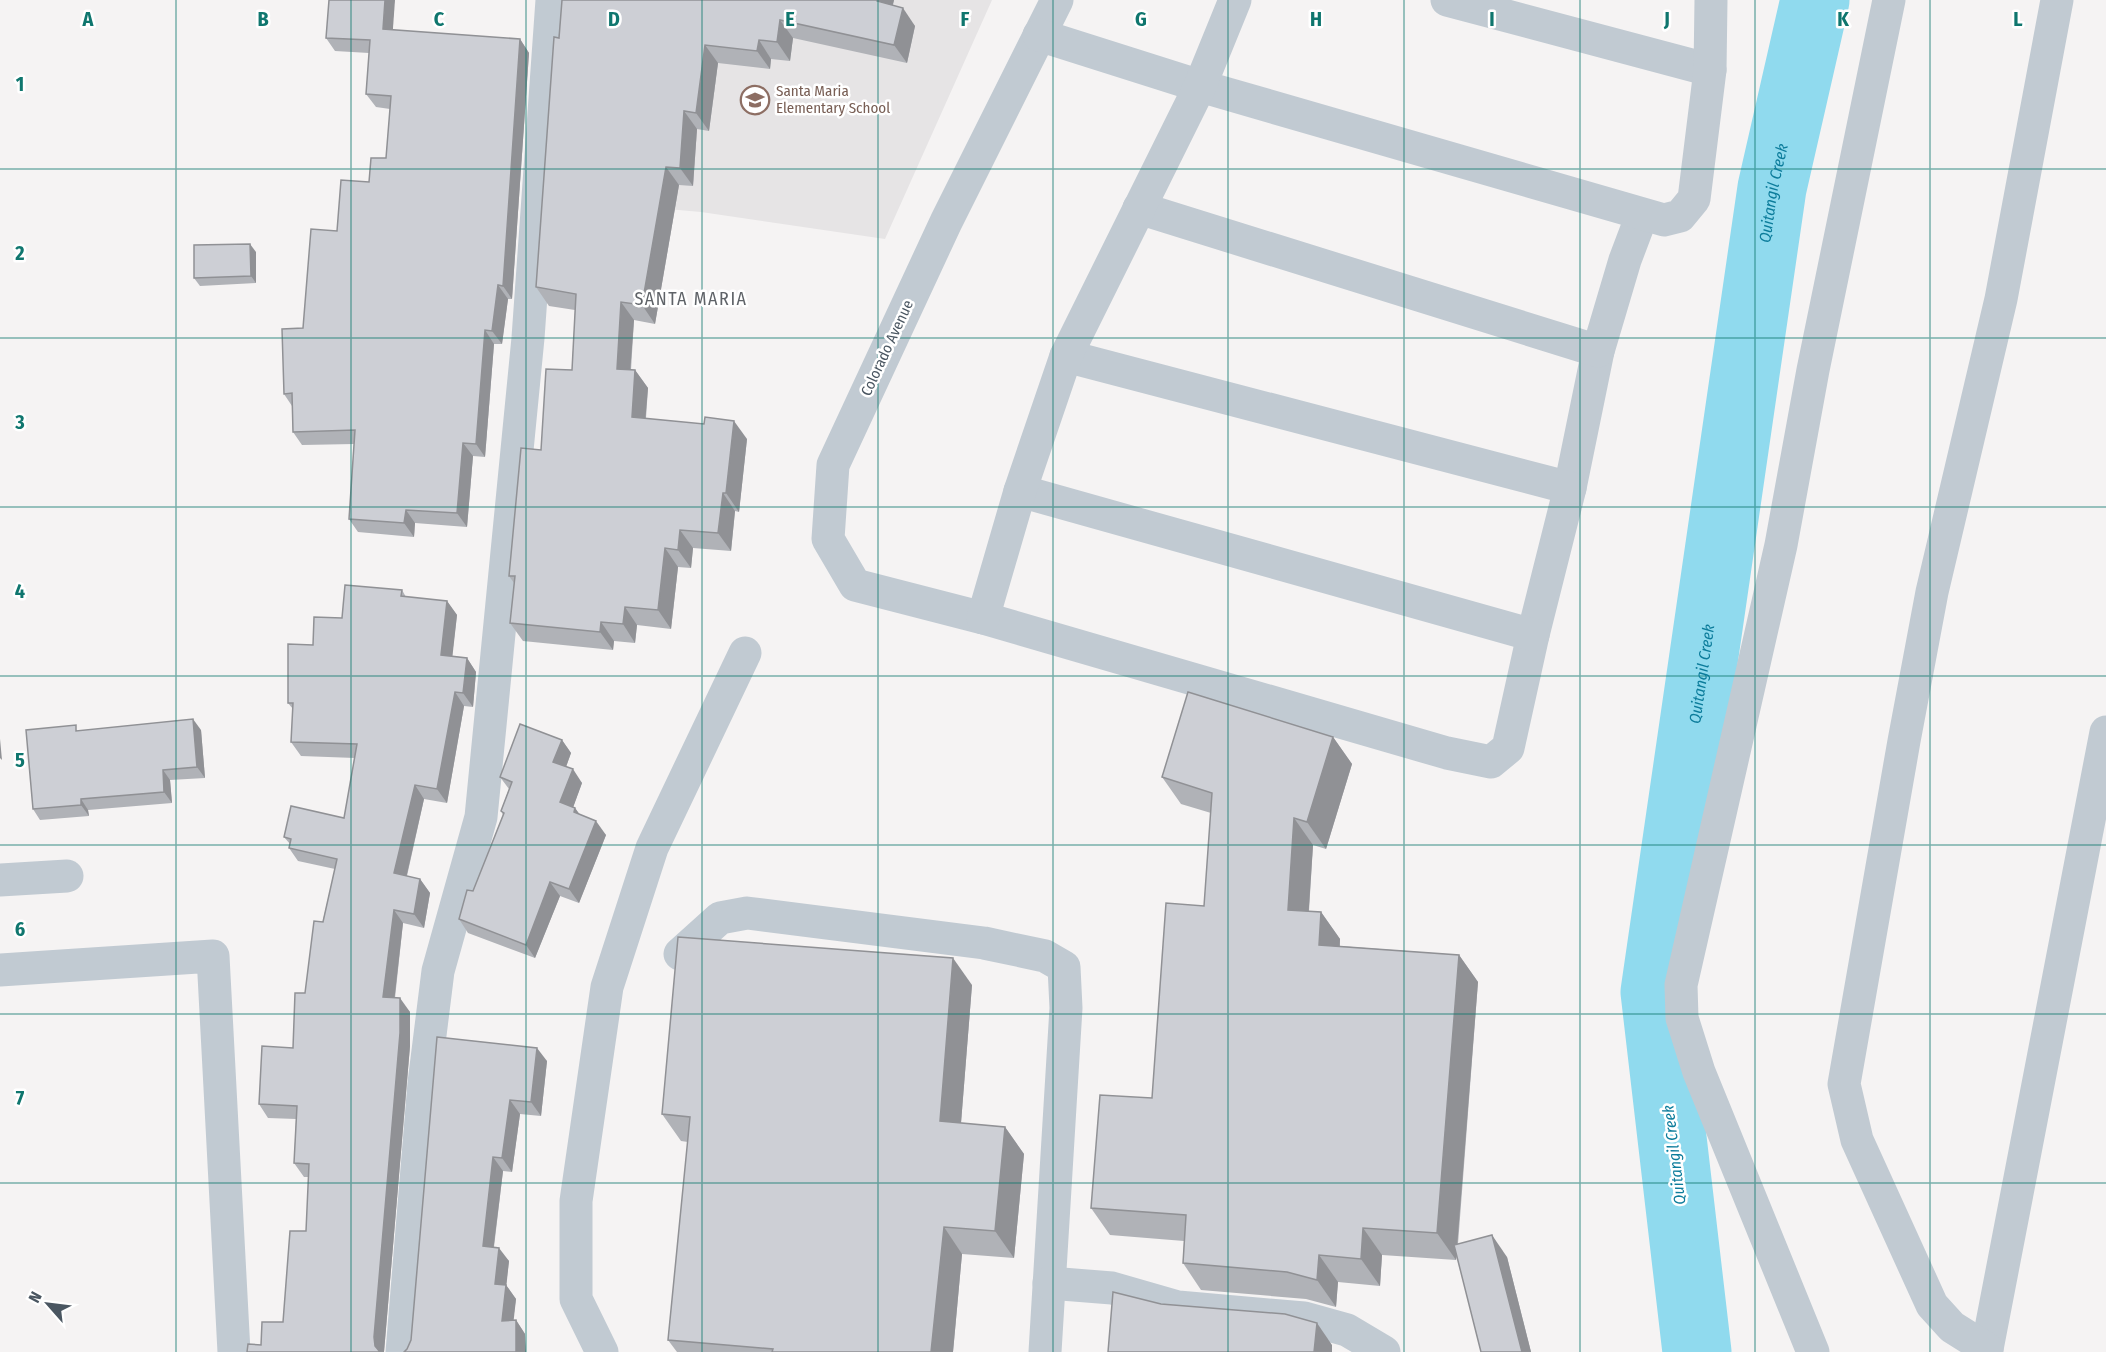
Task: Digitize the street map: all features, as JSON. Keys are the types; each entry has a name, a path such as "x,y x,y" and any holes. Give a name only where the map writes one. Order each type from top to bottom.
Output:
{"street":[{"path":"402,1352 424,1083 438,971 481,817 528,338 552,0"},
{"name":"Colorado Avenue","path":"1057,0 946,222 833,465 828,538 855,585 983,618 1446,753 1491,762 1508,748 1533,635"},
{"path":"983,618 1020,491 1066,357 1200,86 1235,0"},
{"path":"1447,0 1710,70"},
{"path":"1039,35 1200,86 1642,215 1664,219 1680,216 1694,199 1710,70 1711,0"},
{"path":"1813,1352 1699,1072 1682,1018 1681,986 1705,868 1781,545 1813,370 1889,0"},
{"path":"2057,0 2001,300 1930,604 1844,1084 1857,1140 1932,1305 1952,1327 1987,1350 2106,732"},
{"path":"1139,208 1598,351"},
{"path":"1020,491 1533,635 1570,488 1598,351 1625,260 1642,215"},
{"path":"1066,357 1570,488"},
{"path":"602,1352 576,1299 576,1201 607,987 652,848 746,653"},
{"path":"0,880 67,876"},
{"path":"680,954 720,918 747,913 984,943 1045,956 1064,967 1066,1008 1045,1352"},
{"path":"0,970 213,956 234,1352"},
{"path":"1049,1283 1112,1288 1178,1307 1304,1318 1347,1330 1384,1352"}],"shaded area":[{"name":"Santa Maria Elementary School","path":"571,0 992,0 885,239 701,212 554,199"}],"building":[{"path":"329,0 385,0 383,29 520,39 503,286 498,285 492,331 485,330 476,444 463,443 457,513 406,510 404,523 349,519 355,430 293,432 292,393 284,394 282,329 303,328 311,229 337,231 341,180 369,182 371,158 386,158 391,96 366,94 370,40 326,38"},
{"path":"562,0 877,0 903,8 894,45 780,20 777,42 759,40 757,51 705,45 696,113 684,111 680,168 666,167 642,305 621,302 617,369 635,370 632,417 704,424 705,417 734,421 726,493 723,493 718,533 680,530 678,550 665,548 658,610 625,607 623,624 601,622 600,632 510,623 515,576 509,576 521,448 541,450 546,369 572,370 576,294 536,287 554,37 559,38"},
{"path":"250,244 251,276 194,278 194,245"},
{"path":"345,585 402,590 401,596 447,601 441,655 467,658 463,693 455,692 437,789 415,785 394,873 420,879 414,914 394,910 383,997 400,998 400,1033 374,1337 375,1346 380,1352 247,1352 248,1344 261,1345 262,1322 283,1322 290,1231 306,1231 309,1164 294,1163 297,1106 259,1104 262,1046 293,1048 295,993 305,993 314,921 323,922 337,859 289,848 291,839 284,837 291,806 344,818 357,744 291,742 293,703 288,703 288,644 313,645 314,617 342,618"},
{"path":"1188,692 1333,737 1307,822 1294,818 1288,910 1321,912 1319,945 1459,955 1437,1233 1363,1228 1361,1259 1319,1255 1317,1280 1287,1272 1183,1263 1186,1215 1091,1208 1100,1095 1152,1098 1166,903 1204,906 1212,793 1162,777"},
{"path":"193,719 197,767 163,770 164,792 81,799 81,805 33,809 26,730 76,725 76,731"},
{"path":"520,724 562,740 553,762 573,769 560,802 575,808 574,812 596,821 569,889 550,882 526,945 459,919 467,890 473,891 504,813 501,811 512,782 500,777"},
{"path":"678,937 953,958 940,1121 1005,1127 995,1231 944,1227 931,1352 772,1352 773,1349 668,1340 690,1117 662,1114"},
{"path":"437,1037 537,1048 531,1102 510,1100 502,1158 493,1157 483,1246 499,1248 495,1284 506,1285 502,1321 516,1320 516,1352 404,1352 411,1340"},
{"path":"1492,1235 1522,1352 1481,1352 1454,1245"},
{"path":"1113,1292 1161,1304 1285,1314 1317,1323 1314,1352 1108,1352"}],"waterway":[{"name":"Quitangil Creek","path":"1697,1352 1655,992 1772,188 1815,0"}],"place":[{"name":"Santa Maria Elementary School","path":"755,100"}],"district":[{"name":"SANTA MARIA","path":"691,299"}]}
